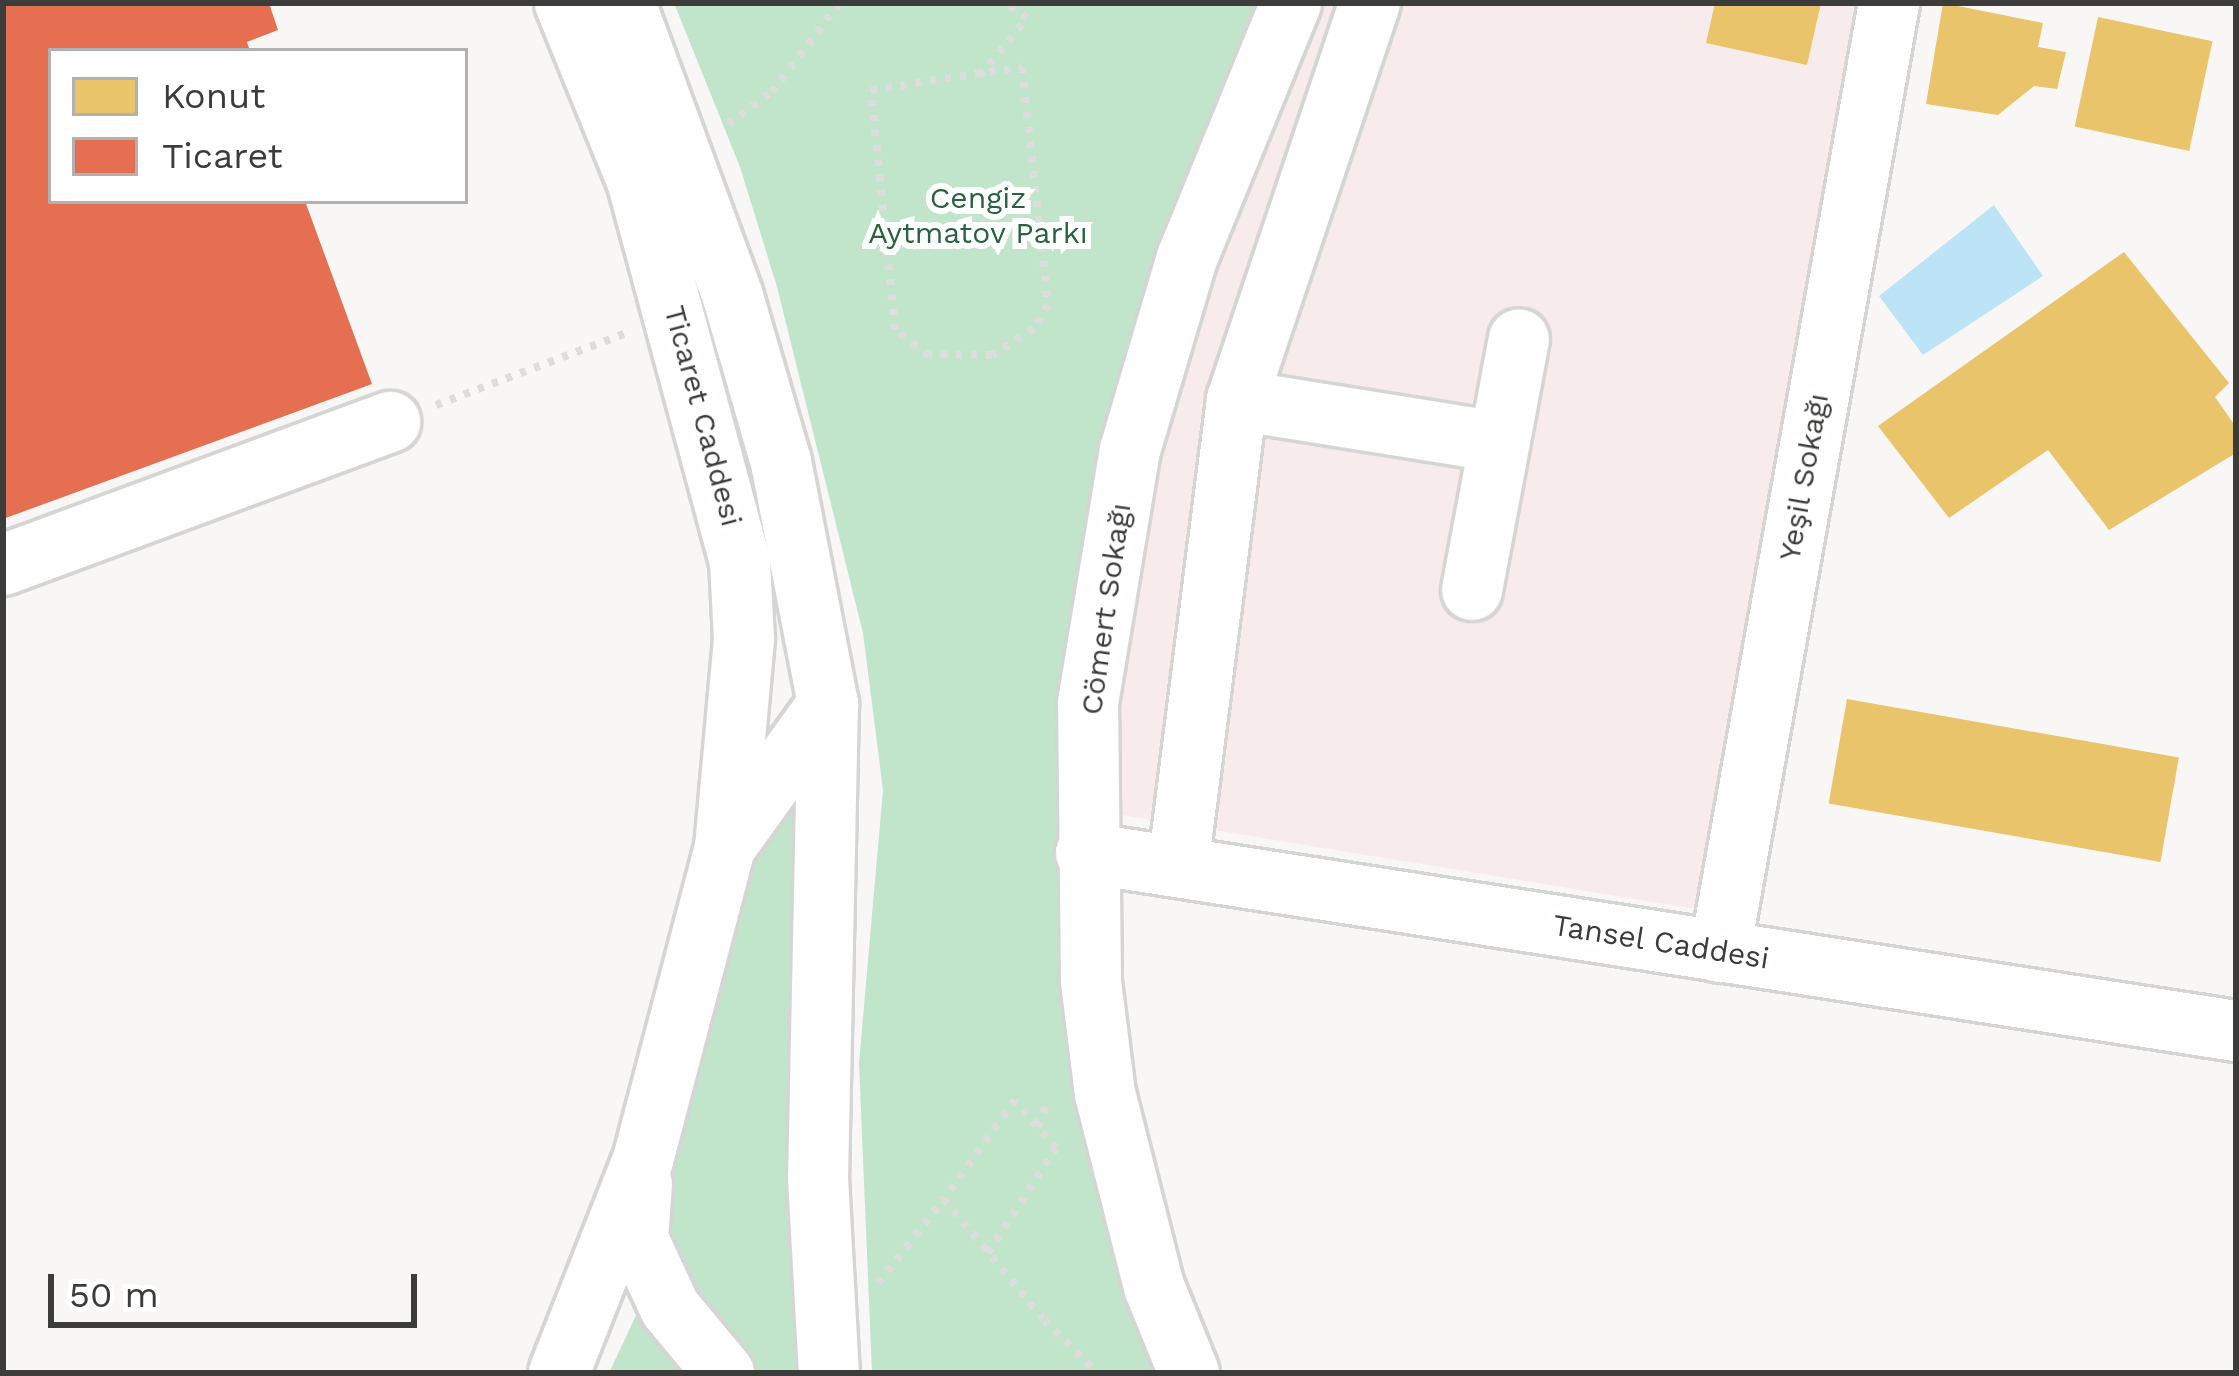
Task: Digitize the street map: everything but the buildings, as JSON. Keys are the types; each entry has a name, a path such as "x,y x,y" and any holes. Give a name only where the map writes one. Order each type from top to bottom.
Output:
{"street":[{"name":"Ticaret Caddesi","path":"559,1373 643,1160 725,847 743,659 740,561 677,314 637,180 565,3"},
{"name":"Ticaret Caddesi","path":"625,3 683,157 782,462 828,704 818,1178 828,1362"},
{"name":"Cömert Sokağı","path":"1189,1373 1118,1160 1094,1022 1086,853 1088,703 1130,450 1187,258 1291,3"},
{"path":"1178,867 1237,400 1370,3"},
{"name":"Yeşil Sokağı","path":"1720,952 1889,3"},
{"path":"1472,590 1519,339"},
{"path":"1237,400 1498,442"},
{"path":"3,565 390,422"},
{"name":"Ticaret Caddesi","path":"725,847 828,704"},
{"name":"Tansel Caddesi","path":"1086,853 2236,1031"},
{"name":"Ticaret Caddesi","path":"643,1160 638,1239 670,1308 724,1373"}],"path":[{"path":"683,157 772,92 839,3"},
{"path":"980,76 1022,67 1048,305 1034,329 992,355 929,355 895,330 871,90 980,76 1027,18 1006,3"},
{"path":"390,422 677,314"},
{"path":"828,1362 1015,1100 1056,1148 988,1253"},
{"path":"944,1199 1096,1373"}],"shaded area":[{"path":"1295,3 1877,3 1721,913 1092,810 1184,265"}],"green space":[{"name":"Cengiz Aytmatov Parkı","path":"674,3 1291,3 1187,258 1086,853 1191,1373 872,1373 859,1063 883,790 863,633 777,287 740,167"},
{"path":"805,757 808,1373 754,1373 711,1328 664,1236 665,1187 703,1063 746,850"},
{"path":"638,1311 701,1373 609,1373"}],"water":[{"path":"1994,205 2043,276 1923,355 1879,296"}]}
